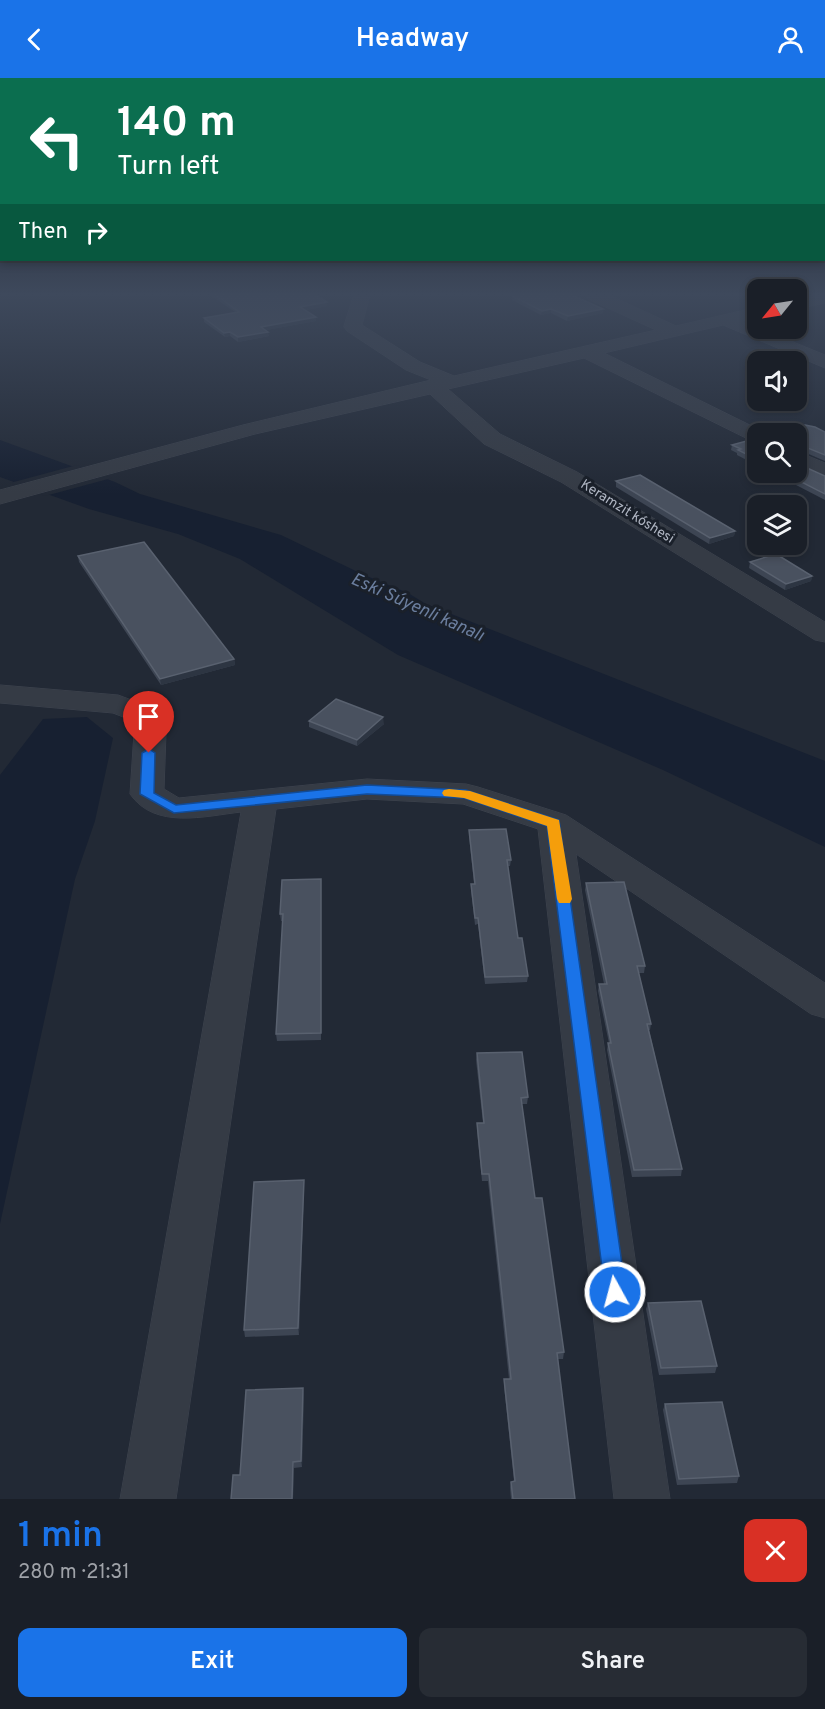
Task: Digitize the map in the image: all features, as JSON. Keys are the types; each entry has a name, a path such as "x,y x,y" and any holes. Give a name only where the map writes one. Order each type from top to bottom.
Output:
{"street":[{"name":"Keramzit kóshesi","path":"406,361 442,384 492,439 570,477 825,634"},
{"path":"4,496 250,429 540,361"},
{"path":"606,361 747,432"},
{"path":"807,463 825,472"},
{"path":"0,694 118,704 145,715 150,733 147,794 174,809 367,789 466,794 554,823 825,1003"},
{"path":"148,1499 260,801"},
{"path":"554,823 642,1499"}],"water":[{"name":"Eski Súyenli kanalı","path":"0,440 115,482 140,494 281,535 362,574 408,593 426,604 825,761 825,847 663,770 398,655 240,559 178,534 89,509 0,477"},
{"path":"87,717 113,738 95,821 75,879 0,1224 0,775 43,719"}],"pier":[{"path":"77,465 112,478 45,496 10,483"}],"building":[{"path":"807,425 825,432 825,455 807,448"},
{"path":"747,441 747,454 738,450 741,449 732,445"},
{"path":"807,468 825,476 825,494 804,483 807,483"},
{"path":"640,475 735,531 710,538 616,481"},
{"path":"144,542 234,659 160,679 78,556"},
{"path":"778,555 812,576 786,584 750,562"},
{"path":"336,699 383,717 357,740 309,721"},
{"path":"506,829 511,860 507,860 518,938 522,938 528,976 485,977 478,918 475,918 471,884 475,884 469,830"},
{"path":"321,879 321,1033 276,1034 283,914 280,914 282,880"},
{"path":"624,882 645,966 637,966 651,1024 647,1024 682,1169 634,1170 608,1043 611,1043 599,984 607,984 586,883"},
{"path":"522,1052 528,1097 521,1098 535,1198 542,1198 564,1352 557,1353 575,1499 513,1499 511,1482 515,1481 504,1379 511,1379 489,1174 482,1174 477,1123 484,1123 477,1053"},
{"path":"304,1180 298,1328 244,1330 254,1182"},
{"path":"701,1301 717,1366 661,1368 648,1303"},
{"path":"303,1388 301,1461 293,1462 292,1499 231,1499 233,1475 240,1475 246,1390"},
{"path":"722,1402 739,1476 679,1479 665,1404"}],"slow traffic":[{"path":"449,793 466,794 554,823 564,899"}],"route":[{"path":"149,753 147,794 174,809 367,789 466,794 554,823 615,1292"}]}
